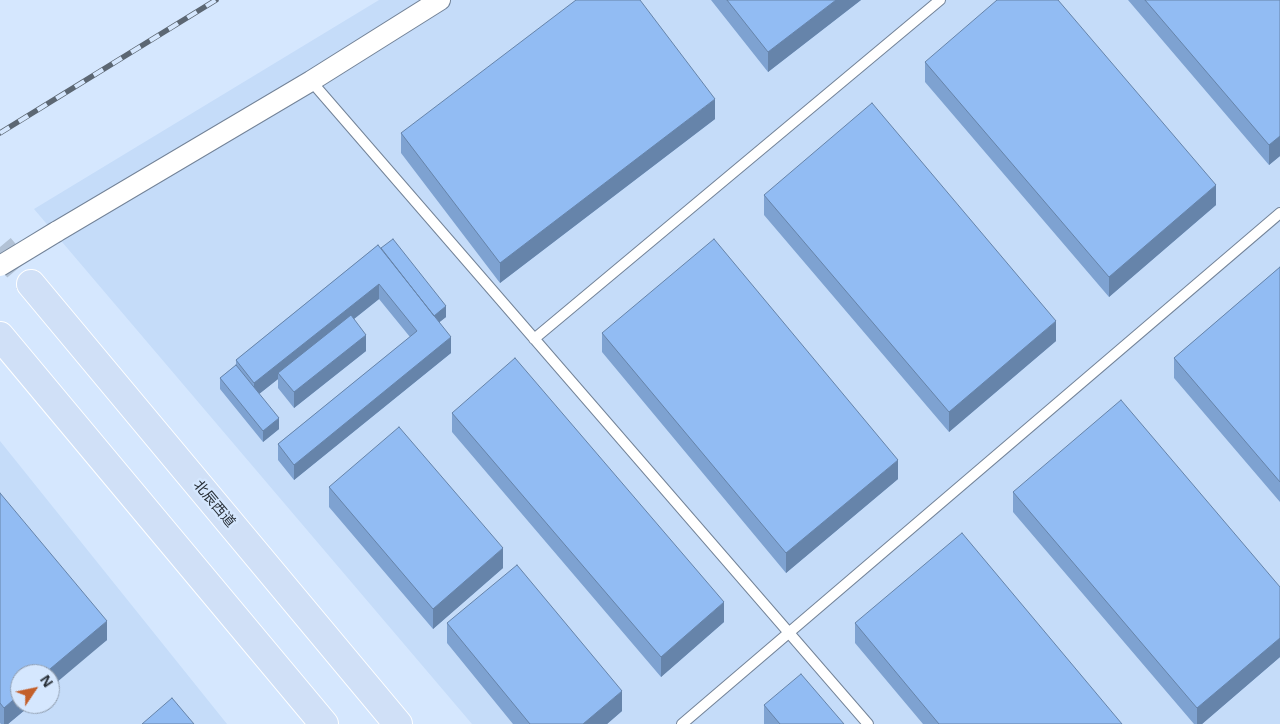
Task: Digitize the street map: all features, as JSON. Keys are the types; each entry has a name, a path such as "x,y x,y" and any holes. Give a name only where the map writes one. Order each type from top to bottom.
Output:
{"main road":[{"name":"北辰西道","path":"31,284 398,724"},
{"path":"0,336 324,724"}],"street":[{"path":"0,266 311,81 440,0"}],"lane":[{"path":"534,339 940,0"},
{"path":"311,81 868,724"},
{"path":"682,724 1280,213"}],"shaded area":[{"path":"379,0 1280,0 1280,724 472,724 34,209"},
{"path":"0,441 227,724 0,724"}],"building":[{"path":"576,0 640,0 715,99 500,263 401,133"},
{"path":"727,0 836,0 768,52"},
{"path":"997,0 1058,0 1216,185 1109,277 925,62"},
{"path":"1145,0 1280,0 1280,136 1269,145"},
{"path":"872,103 1056,321 949,412 764,195"},
{"path":"393,239 446,306 434,316 381,248"},
{"path":"714,239 898,460 786,553 602,333"},
{"path":"378,245 451,337 294,465 278,444 417,331 379,284 254,383 236,360"},
{"path":"1280,267 1280,482 1174,358"},
{"path":"351,315 366,335 294,392 278,373"},
{"path":"515,358 724,602 661,657 452,413"},
{"path":"236,365 279,418 263,431 220,378"},
{"path":"1121,400 1280,587 1280,638 1197,708 1013,492"},
{"path":"399,427 503,548 433,609 329,487"},
{"path":"0,493 107,621 56,664 10,664 10,703 4,708 0,703"},
{"path":"962,533 1122,724 939,724 855,623"},
{"path":"517,565 622,691 583,724 530,724 447,623"},
{"path":"801,674 844,724 780,724 764,705"},
{"path":"172,698 194,724 142,724"}],"tunnel":[{"path":"0,247 31,284"}],"railway":[{"path":"0,133 216,0"}]}
